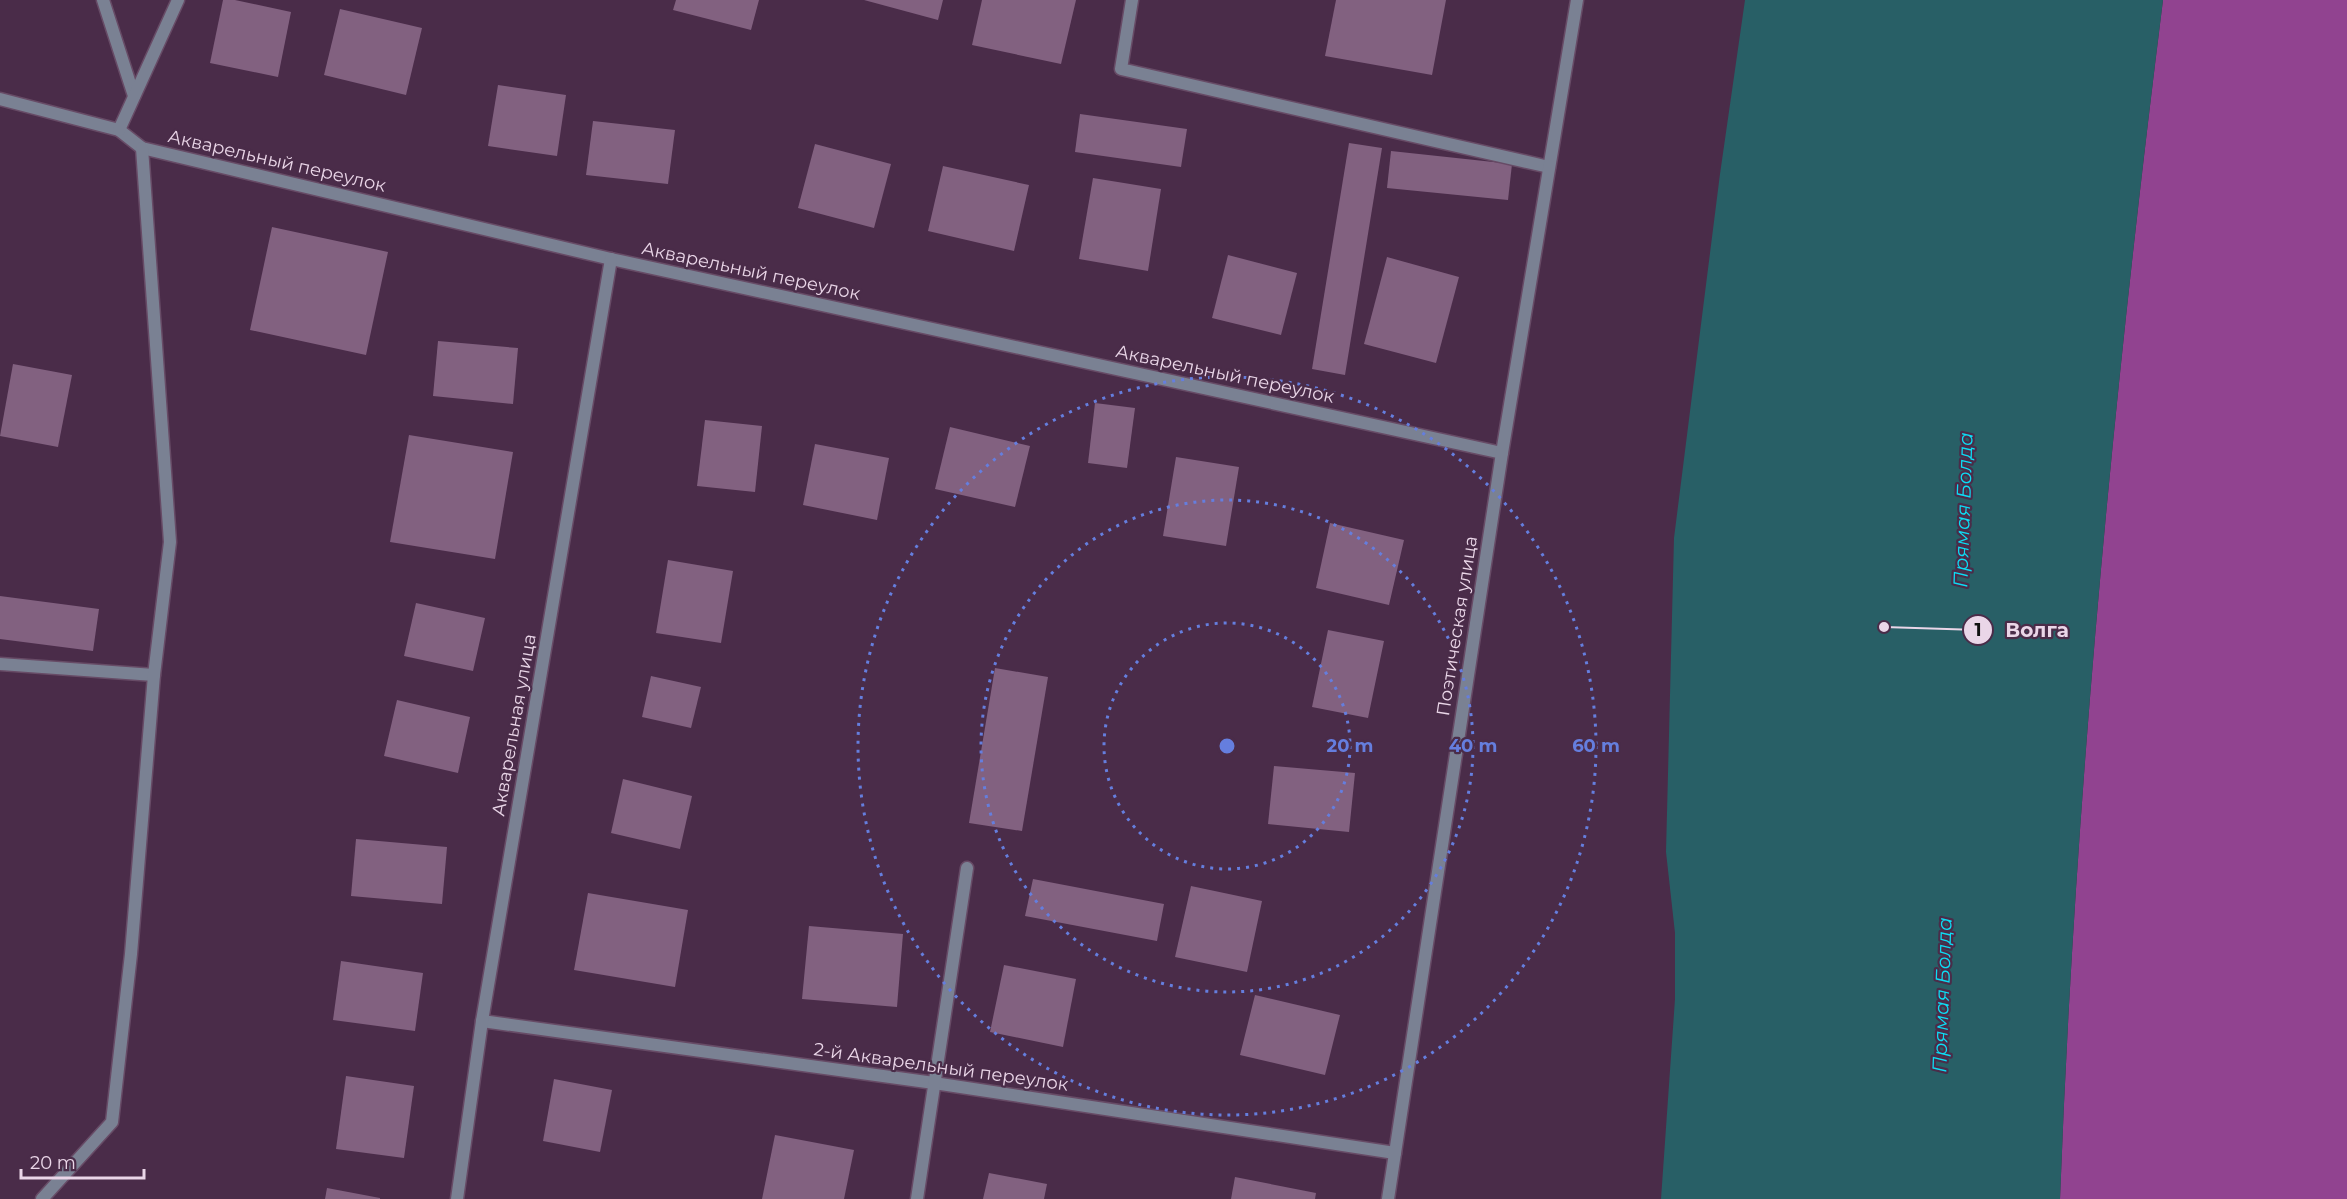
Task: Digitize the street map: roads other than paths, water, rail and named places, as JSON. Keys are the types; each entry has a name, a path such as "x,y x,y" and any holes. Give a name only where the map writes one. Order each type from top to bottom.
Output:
{"street":[{"path":"103,0 134,96"},
{"path":"119,130 178,0"},
{"path":"1132,0 1121,69 1549,167"},
{"name":"Поэтическая улица","path":"1388,1199 1502,453 1577,0"},
{"name":"Акварельный переулок","path":"0,99 119,130 142,148 611,259 1502,453"},
{"path":"42,1199 112,1122 131,954 154,675 170,542 142,148"},
{"name":"Акварельная улица","path":"457,1199 482,1021 611,259"},
{"path":"0,663 154,675"},
{"path":"917,1199 967,868"},
{"name":"2-й Акварельный переулок","path":"482,1021 934,1083 1395,1153"}],"water":[{"name":"Прямая Болда","path":"1745,0 2163,0 2128,299 2098,598 2075,898 2060,1199 1661,1199 1675,999 1675,933 1666,852 1674,538 1720,174"}],"place":[{"name":"Волга","path":"1884,627"}]}
